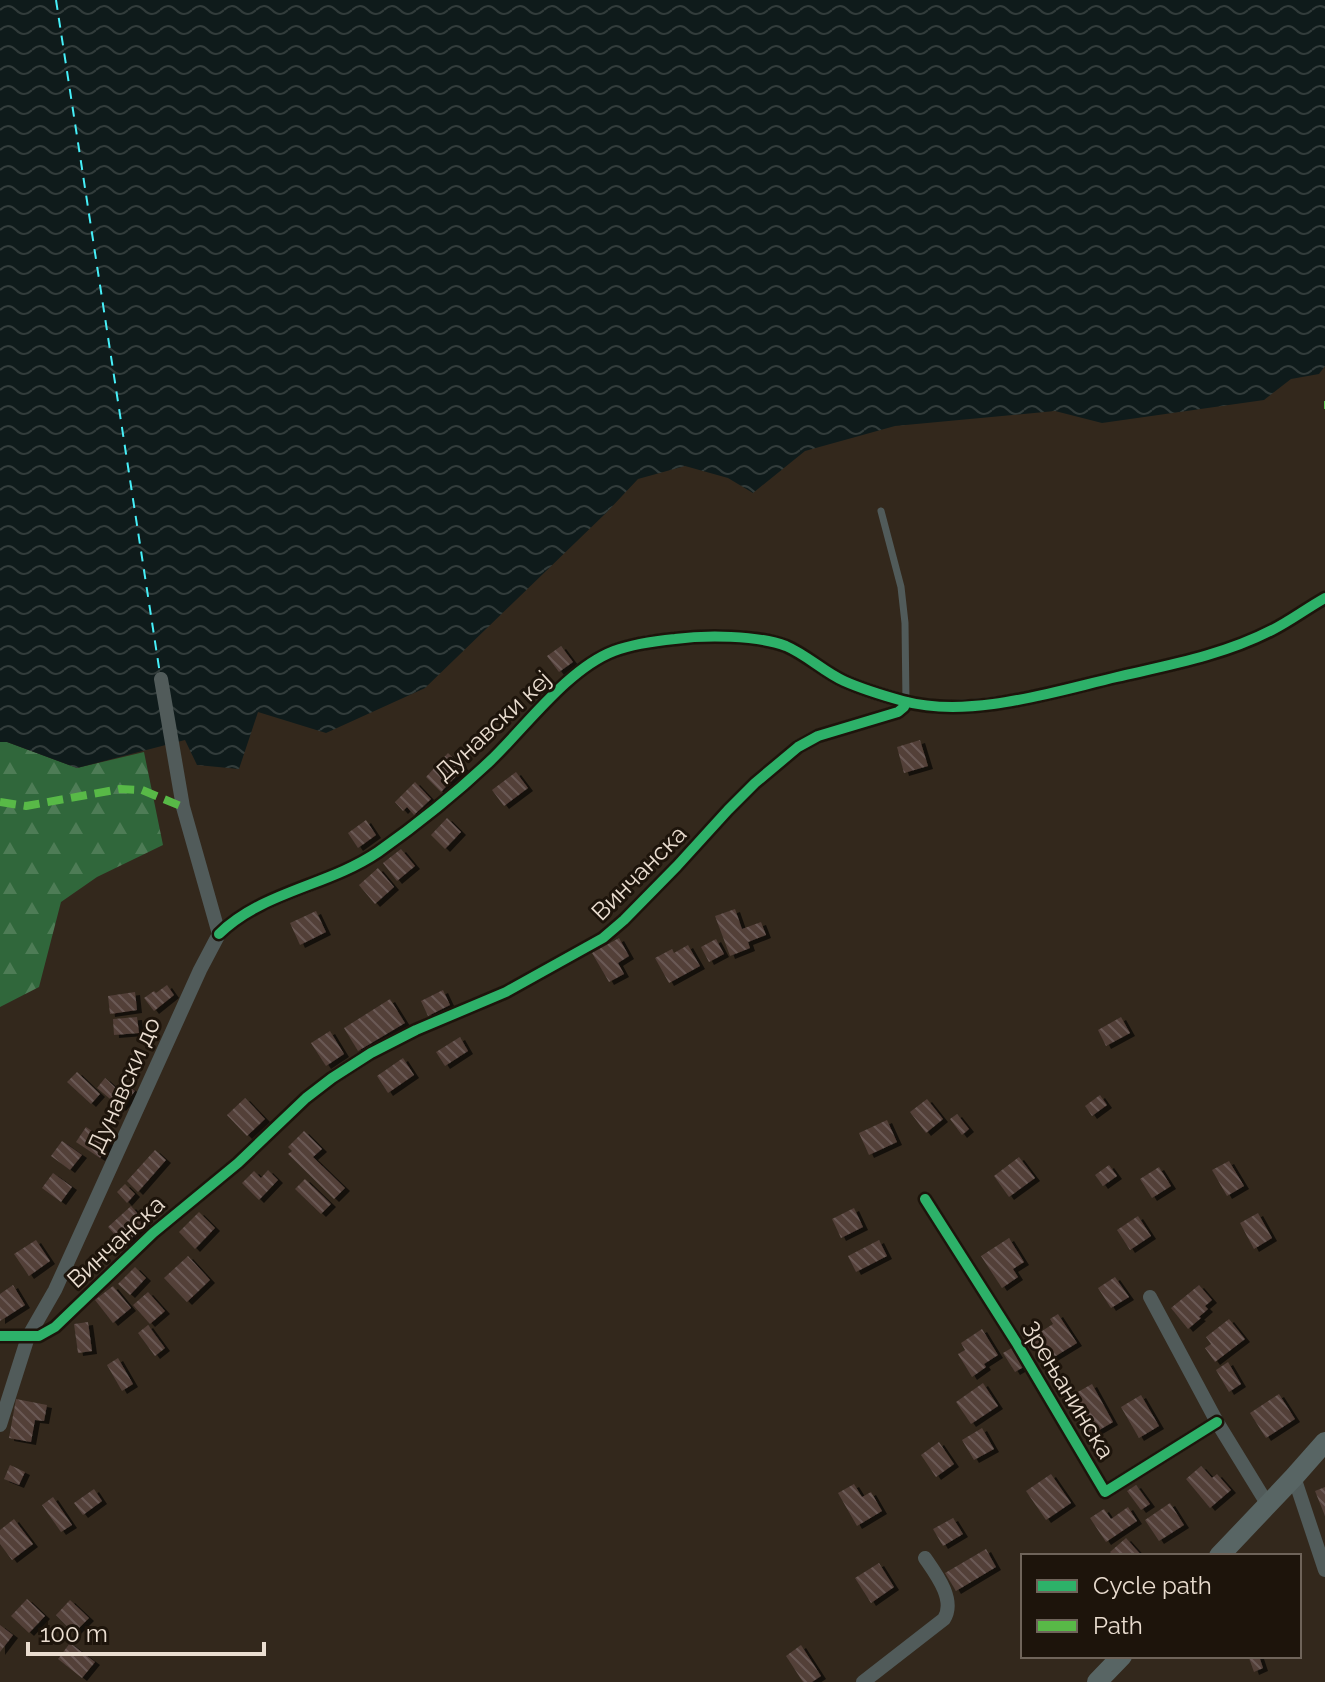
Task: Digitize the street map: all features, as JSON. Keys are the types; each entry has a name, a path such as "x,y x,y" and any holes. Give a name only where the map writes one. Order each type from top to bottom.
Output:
{"street":[{"path":"906,702 982,706 1181,662 1272,631 1325,598"},
{"name":"Дунавски кеј","path":"219,934 254,908 347,869 379,851 488,762 561,688 591,664 614,651 677,638 754,639 785,646 844,681 906,702"},
{"path":"161,679 183,807 219,934"},
{"name":"Винчанска","path":"0,1336 39,1336 55,1327 153,1233 238,1163 306,1098 332,1078 371,1053 416,1030 506,992 603,938 677,866 746,792 798,747 818,736 898,712 906,702"},
{"name":"Дунавски до","path":"0,1425 28,1337 55,1290 219,934"},
{"name":"Зрењанинска","path":"925,1199 1016,1342 1105,1492 1217,1422"},
{"path":"1150,1297 1217,1422 1268,1505"},
{"path":"1221,1554 1325,1442"},
{"path":"1294,1477 1325,1570"},
{"path":"863,1682 944,1619 949,1609 946,1595 925,1558"},
{"path":"1097,1682 1120,1658"}],"lane":[{"path":"881,511 901,587 905,623 906,702"}],"green space":[{"path":"0,742 77,768 144,752 163,845 97,877 61,902 39,987 0,1007"}],"water":[{"path":"0,0 1325,0 1325,366 1319,374 1291,379 1264,400 1102,423 1055,411 895,426 805,451 753,493 728,478 685,466 638,479 425,688 326,733 258,712 239,769 197,765 185,740 77,768 0,742"}],"building":[{"path":"561,646 573,662 559,672 547,656"},
{"path":"920,740 928,766 904,773 897,747"},
{"path":"448,753 464,768 441,792 426,777"},
{"path":"516,772 528,788 504,806 492,790"},
{"path":"415,782 431,799 414,815 407,807 403,811 395,802"},
{"path":"447,818 461,832 445,849 431,835"},
{"path":"366,820 376,835 358,848 348,833"},
{"path":"401,849 415,866 397,881 383,863"},
{"path":"378,868 394,887 375,904 359,885"},
{"path":"735,909 742,929 761,922 766,935 748,942 750,948 730,956 715,916"},
{"path":"316,911 326,932 300,945 290,923"},
{"path":"619,938 629,956 618,963 624,974 609,982 592,953"},
{"path":"716,939 724,954 709,962 701,947"},
{"path":"688,945 700,966 669,983 655,958"},
{"path":"167,985 174,995 154,1011 144,998"},
{"path":"443,990 450,1005 428,1016 421,1001"},
{"path":"135,992 137,1010 110,1014 108,996"},
{"path":"390,999 405,1023 358,1051 344,1028"},
{"path":"137,1017 139,1033 114,1035 113,1019"},
{"path":"1121,1017 1130,1033 1106,1046 1098,1030"},
{"path":"330,1031 344,1054 326,1066 311,1043"},
{"path":"460,1037 468,1051 445,1066 436,1052"},
{"path":"403,1058 414,1075 388,1093 377,1076"},
{"path":"77,1072 100,1094 91,1104 67,1082"},
{"path":"105,1078 117,1089 123,1082 135,1091 121,1108 97,1088"},
{"path":"1100,1095 1107,1105 1092,1116 1085,1106"},
{"path":"245,1098 265,1119 247,1136 227,1115"},
{"path":"927,1099 943,1119 926,1133 910,1112"},
{"path":"957,1114 969,1129 962,1135 950,1119"},
{"path":"887,1120 897,1142 869,1155 859,1133"},
{"path":"86,1127 110,1143 100,1158 76,1142"},
{"path":"304,1131 322,1149 313,1157 345,1188 334,1199 288,1154 292,1151 288,1147"},
{"path":"62,1141 82,1155 70,1170 51,1156"},
{"path":"155,1150 166,1160 138,1192 127,1181"},
{"path":"1019,1157 1035,1178 1009,1197 994,1176"},
{"path":"1229,1161 1244,1186 1227,1196 1212,1170"},
{"path":"1109,1165 1117,1176 1103,1186 1095,1175"},
{"path":"1159,1167 1171,1186 1152,1198 1140,1179"},
{"path":"268,1170 278,1180 259,1200 242,1183 254,1171 261,1178"},
{"path":"53,1173 72,1187 61,1202 42,1188"},
{"path":"305,1179 331,1204 321,1214 295,1189"},
{"path":"125,1184 135,1194 127,1203 117,1192"},
{"path":"131,1206 147,1224 124,1245 108,1227"},
{"path":"854,1208 863,1227 841,1238 832,1219"},
{"path":"199,1212 215,1228 195,1249 179,1232"},
{"path":"1258,1213 1272,1238 1254,1249 1240,1223"},
{"path":"1138,1216 1151,1236 1130,1250 1117,1230"},
{"path":"1009,1238 1024,1262 1013,1269 1018,1277 1002,1288 981,1256"},
{"path":"36,1240 50,1261 29,1276 14,1254"},
{"path":"879,1240 887,1256 856,1272 848,1256"},
{"path":"188,1256 210,1280 187,1302 164,1278"},
{"path":"135,1267 146,1278 130,1295 118,1284"},
{"path":"1115,1277 1129,1297 1111,1308 1098,1288"},
{"path":"13,1285 25,1305 0,1321 0,1294"},
{"path":"1199,1285 1212,1300 1205,1306 1208,1309 1201,1318 1188,1329 1171,1308"},
{"path":"113,1286 131,1308 113,1323 95,1300"},
{"path":"148,1292 165,1311 150,1324 133,1305"},
{"path":"1058,1314 1077,1343 1046,1362 1031,1338 1053,1324 1050,1319"},
{"path":"1229,1319 1245,1339 1215,1362 1205,1348 1211,1344 1206,1337"},
{"path":"88,1322 92,1351 78,1353 74,1324"},
{"path":"148,1325 165,1348 155,1356 138,1333"},
{"path":"982,1329 998,1355 972,1377 958,1354 965,1350 961,1343"},
{"path":"1015,1346 1027,1365 1015,1372 1003,1353"},
{"path":"118,1358 133,1384 122,1391 107,1365"},
{"path":"1228,1362 1241,1384 1229,1392 1216,1370"},
{"path":"983,1383 998,1406 971,1424 956,1402"},
{"path":"1092,1384 1113,1422 1089,1436 1067,1398"},
{"path":"1279,1394 1295,1419 1266,1438 1250,1413"},
{"path":"1141,1395 1159,1426 1139,1438 1121,1407"},
{"path":"16,1399 47,1405 44,1421 35,1420 31,1442 9,1438"},
{"path":"982,1428 994,1449 974,1460 962,1440"},
{"path":"939,1442 954,1464 936,1477 921,1455"},
{"path":"10,1465 25,1472 19,1485 4,1479"},
{"path":"1201,1466 1212,1478 1217,1474 1231,1490 1210,1508 1186,1479"},
{"path":"1051,1474 1071,1503 1046,1520 1026,1491"},
{"path":"854,1484 862,1497 871,1492 882,1511 857,1526 838,1493"},
{"path":"1136,1485 1150,1504 1141,1510 1127,1491"},
{"path":"1325,1487 1325,1516 1315,1491"},
{"path":"94,1489 102,1501 83,1515 74,1503"},
{"path":"53,1497 72,1525 61,1532 42,1505"},
{"path":"1170,1503 1184,1525 1159,1541 1145,1520"},
{"path":"1128,1507 1137,1521 1106,1542 1090,1518 1104,1509 1111,1519"},
{"path":"953,1518 963,1534 943,1546 933,1529"},
{"path":"14,1519 33,1544 12,1560 0,1544 0,1530"},
{"path":"1126,1538 1140,1554 1112,1554 1110,1552"},
{"path":"986,1549 996,1567 956,1591 945,1573"},
{"path":"879,1563 894,1587 871,1603 855,1578"},
{"path":"27,1599 45,1616 29,1633 11,1616"},
{"path":"70,1600 89,1618 74,1633 56,1615"},
{"path":"0,1625 13,1635 0,1652"},
{"path":"70,1643 95,1662 82,1678 58,1659"},
{"path":"801,1645 821,1676 812,1682 803,1682 786,1656"},
{"path":"1249,1658 1260,1658 1263,1668 1254,1672"}],"ferry route":[{"path":"56,0 160,674"}],"marked path":[{"path":"0,802 26,806 120,789 142,790 183,807"}],"cycle path":[{"path":"219,934 255,908 359,864 378,852 476,774 563,685 614,651 687,638 761,640 786,646 844,681 889,697 929,706 983,705 1038,696 1216,653 1272,630 1325,598"},
{"path":"0,1336 39,1336 55,1327 153,1233 238,1163 306,1098 332,1078 371,1053 416,1030 506,992 603,938 677,866 755,783 798,747 818,736 898,712 906,702"},
{"path":"925,1199 1016,1342 1105,1492 1217,1422"}]}
